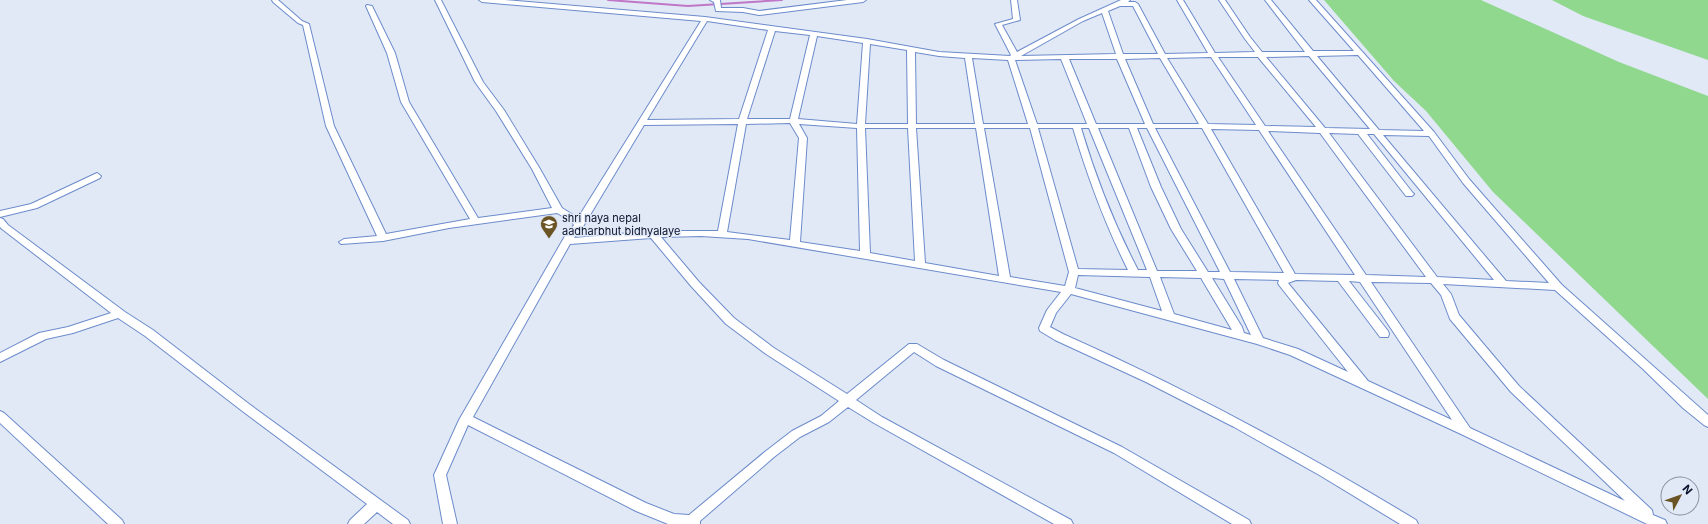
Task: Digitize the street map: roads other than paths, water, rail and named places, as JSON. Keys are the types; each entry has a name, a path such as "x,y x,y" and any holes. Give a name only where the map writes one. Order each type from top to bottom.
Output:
{"street":[{"path":"438,0 479,82 500,110 536,169 558,210 574,219 579,225"},
{"path":"482,0 705,19 867,41 939,54 968,56 1064,57 1360,53"},
{"path":"713,0 717,1 718,10 743,10 759,13 863,0"},
{"path":"1014,0 1018,20 998,24 1013,57 1074,272 1069,290 1054,307 1046,320 1044,328 1059,337 1209,409 1352,487 1411,524"},
{"path":"1013,57 1081,20 1104,10 1112,2 1127,0"},
{"path":"1180,0 1213,55 1263,127 1465,431"},
{"path":"1222,0 1259,54 1323,131 1446,294 1454,316 1515,388 1656,523"},
{"path":"1268,0 1503,284"},
{"path":"1312,0 1431,134 1466,181 1558,287 1647,366 1687,405 1708,422"},
{"path":"275,1 300,22 306,24 330,126 383,238"},
{"path":"1112,2 1135,4 1162,55 1205,126 1292,278"},
{"path":"369,6 390,53 405,102 476,222"},
{"path":"1104,10 1120,56 1150,126 1227,275 1258,341"},
{"path":"450,524 440,475 466,419 568,241 705,19"},
{"path":"722,234 742,122 772,29"},
{"path":"795,244 803,138 793,121 814,34"},
{"path":"865,255 861,126 867,41"},
{"path":"911,49 912,125 920,264"},
{"path":"968,56 1005,280"},
{"path":"1064,57 1154,275 1169,316"},
{"path":"642,123 793,121 861,126 1205,126 1431,134"},
{"path":"1076,125 1090,171 1114,233 1135,274"},
{"path":"1132,126 1156,187 1176,229 1237,327 1239,336"},
{"path":"1361,132 1409,194"},
{"path":"0,214 34,206 97,176"},
{"path":"344,242 383,238 558,210"},
{"path":"0,221 5,227 119,314 149,333 245,407 403,524"},
{"path":"653,234 695,284 730,321 770,352 878,420 1066,524"},
{"path":"568,241 653,234 722,234 865,255 1069,290 1169,316 1294,352 1465,431 1656,523"},
{"path":"1074,272 1154,275 1227,275 1292,278 1434,280 1558,287"},
{"path":"1292,278 1284,280 1283,283 1366,386"},
{"path":"1341,278 1384,334"},
{"path":"0,358 43,336 119,314"},
{"path":"466,419 477,423 641,507 673,520 692,523 770,454 801,431 826,418 913,347 947,366 1118,450 1244,524"},
{"path":"0,416 116,524"},
{"path":"354,524 376,504"}],"waterway":[{"path":"608,0 688,6 782,0"}],"place":[{"name":"shri naya nepal aadharbhut bidhyalaye","path":"549,239"}]}
